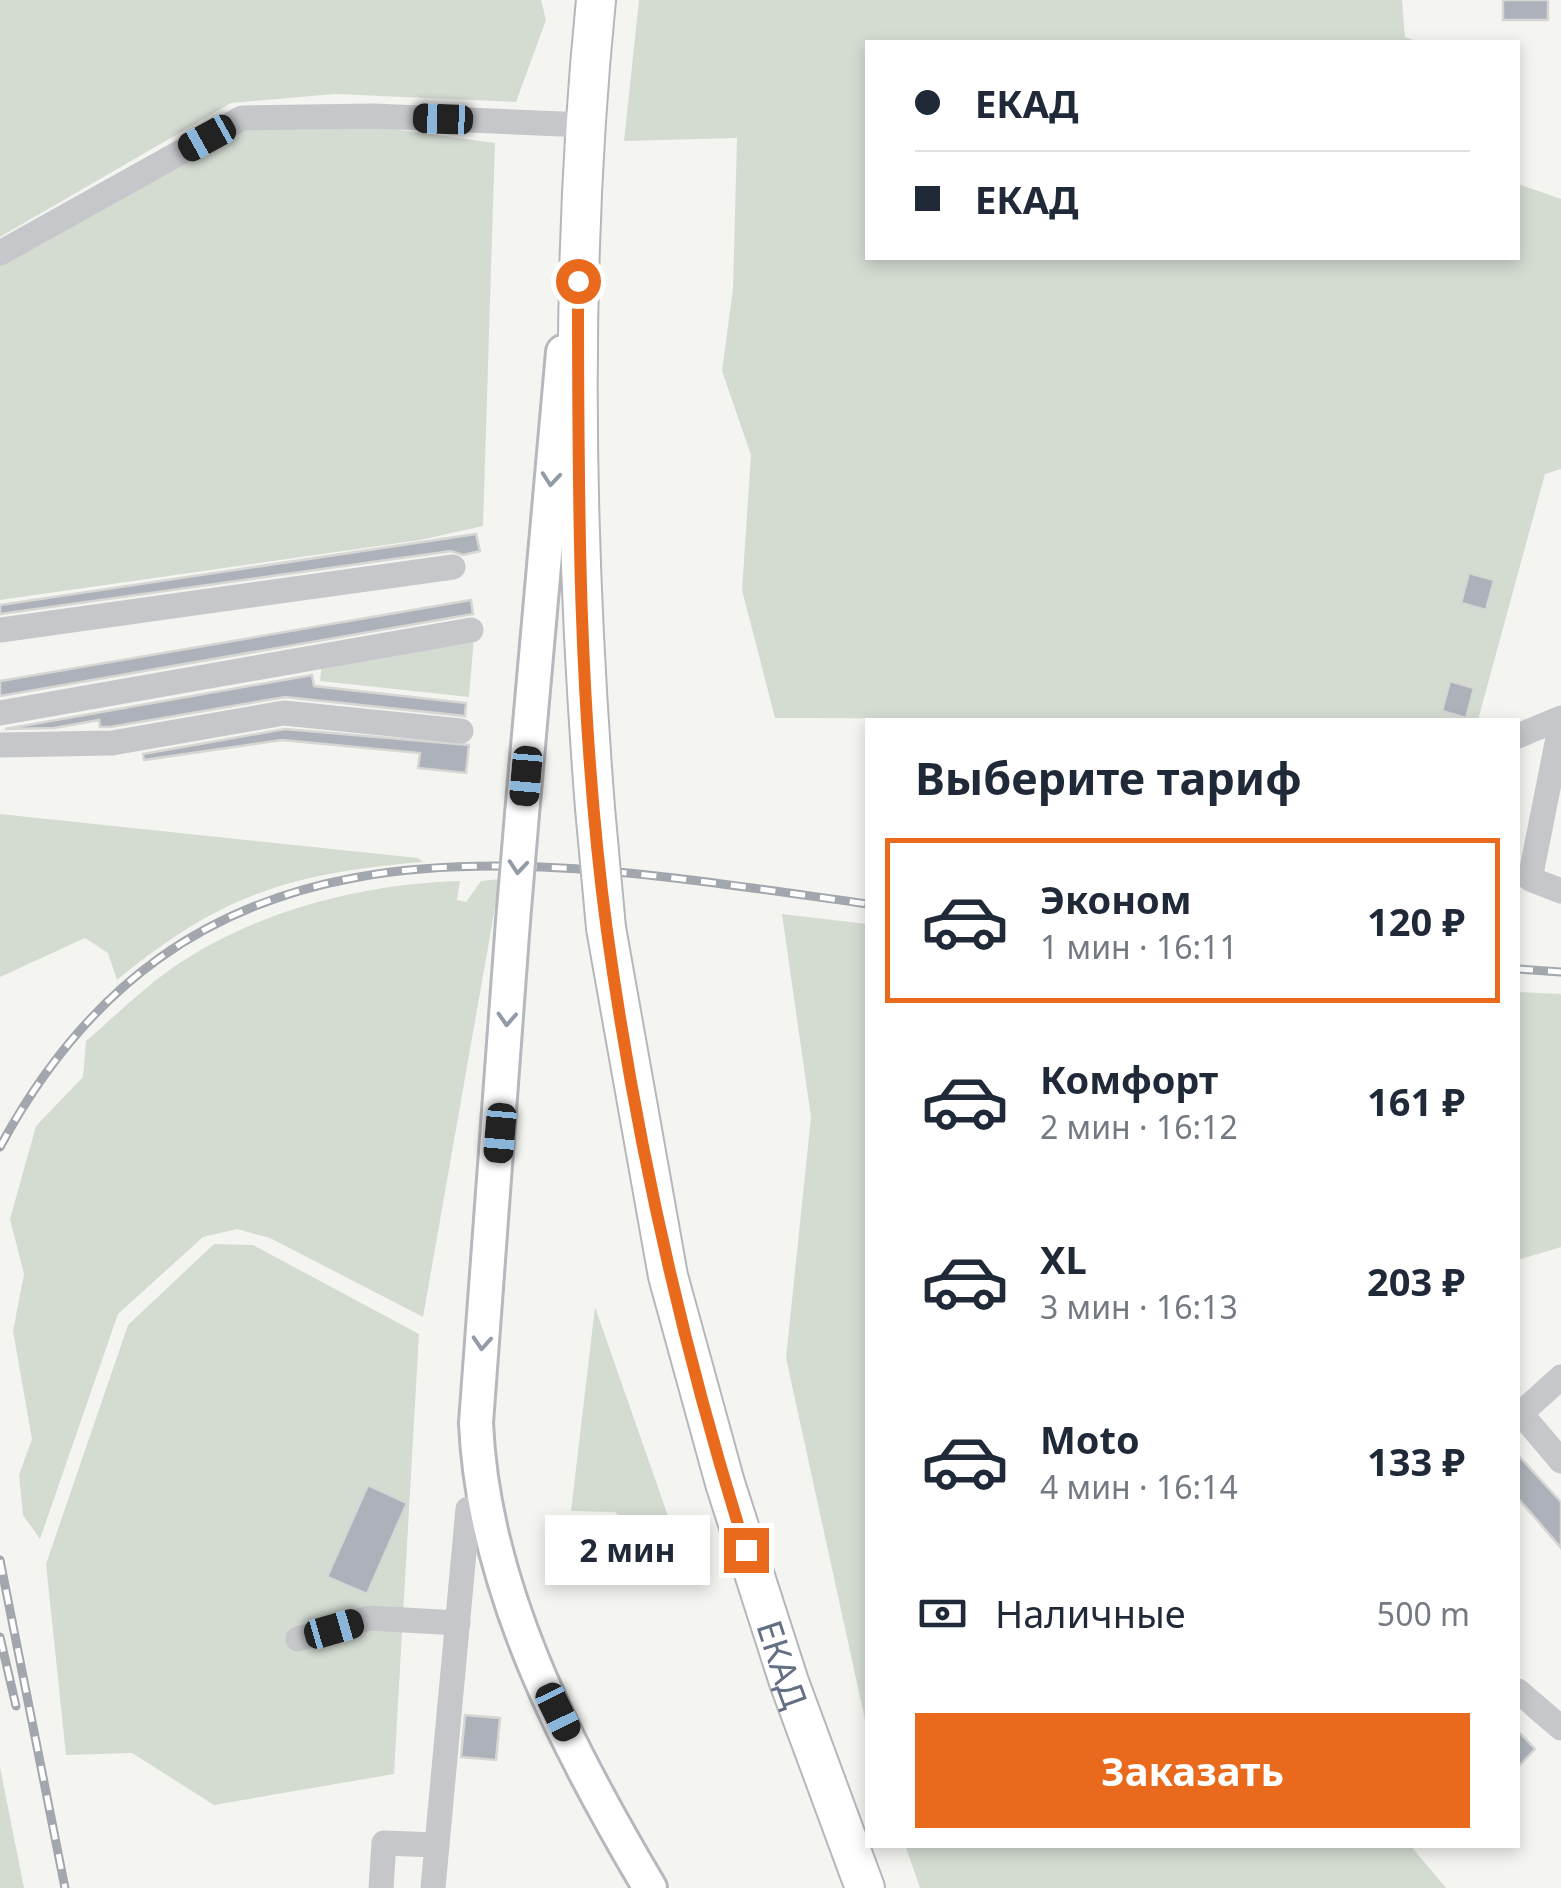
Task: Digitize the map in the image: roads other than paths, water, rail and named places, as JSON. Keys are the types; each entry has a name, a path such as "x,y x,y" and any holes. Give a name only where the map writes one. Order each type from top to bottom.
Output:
{"highway":[{"name":"ЕКАД","path":"596,0 578,244 579,545 594,808 606,928 668,1276 725,1483 788,1682 865,1886"}],"main road":[{"path":"578,244 562,362 522,814 476,1423 485,1508 513,1604 543,1682 650,1888"}],"street":[{"path":"0,253 242,118 373,116 584,125"},
{"path":"0,630 453,567"},
{"path":"0,712 472,630"},
{"path":"0,745 112,743 284,713 462,731"},
{"path":"1520,735 1561,721"},
{"path":"1561,721 1530,880 1561,891"},
{"path":"1520,1412 1561,1377"},
{"path":"1520,1416 1561,1461"},
{"path":"433,1888 468,1509 485,1508"},
{"path":"298,1640 369,1618 458,1623"},
{"path":"1520,1693 1561,1728"},
{"path":"381,1888 384,1842 436,1845"}],"railway":[{"path":"0,1147 79,1032 170,951 270,900 380,874 496,866 617,872 865,904"},
{"path":"1520,969 1561,972"},
{"path":"0,1560 65,1888"},
{"path":"0,1637 16,1706"}]}
